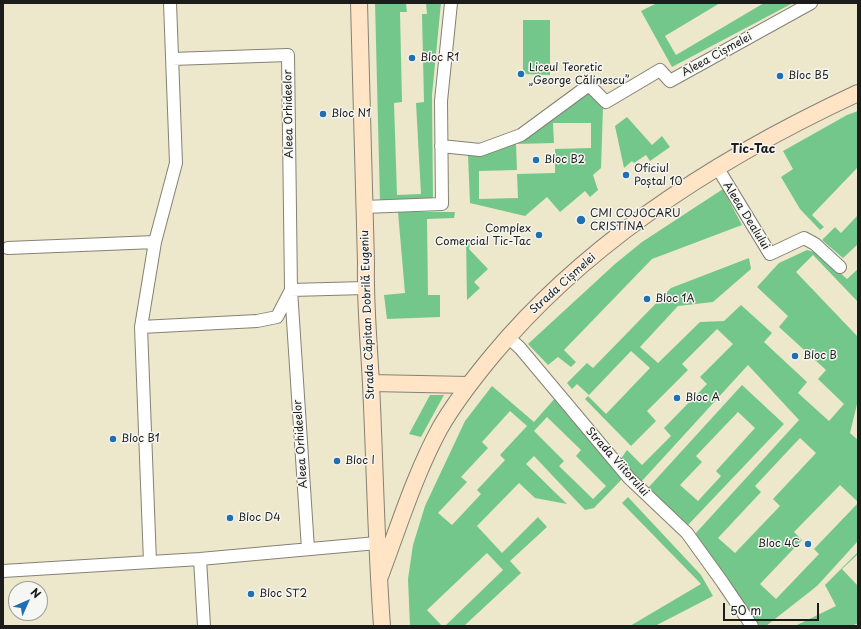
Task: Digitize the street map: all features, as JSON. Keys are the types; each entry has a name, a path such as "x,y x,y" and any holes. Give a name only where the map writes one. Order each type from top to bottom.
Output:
{"street":[{"path":"150,562 140,327 155,242 176,162 170,3"},
{"name":"Strada Căpitan Dobrilă Eugeniu","path":"359,3 366,263 365,288 371,383 377,544 382,626"},
{"path":"364,207 442,204 440,146 441,101 451,3"},
{"name":"Aleea Cișmelei","path":"440,146 480,150 521,135 589,85 606,102 660,70 670,81 811,3"},
{"name":"Aleea Orhideelor","path":"172,59 288,54 291,290 308,549"},
{"name":"Strada Cișmelei","path":"379,579 425,459 441,428 469,385 508,337 541,302 587,262 659,205 741,153 825,108 858,93"},
{"name":"Aleea Dealului","path":"717,167 770,254 804,238 815,244 840,267"},
{"path":"8,248 155,242"},
{"path":"291,290 365,288"},
{"name":"Aleea Orhideelor","path":"140,327 257,321 277,317 291,290"},
{"name":"Strada Viitorului","path":"508,337 520,348 629,478 687,533 724,583 752,626"},
{"path":"371,383 469,385"},
{"path":"3,571 200,559 377,544"},
{"path":"200,559 204,626"}],"green space":[{"path":"375,3 406,3 407,12 400,12 402,102 394,103 397,195 421,194 416,103 424,102 422,14 427,14 426,3 441,3 432,95 433,200 380,202"},
{"path":"657,3 720,3 665,36 676,55 764,3 793,3 672,67 641,11"},
{"path":"523,20 550,20 550,75 523,74"},
{"path":"588,89 603,108 601,168 593,175 598,190 590,197 585,191 560,212 547,197 525,216 470,203 468,155 484,155","holes":["553,123 591,123 591,148 555,149 555,173 517,174 518,198 479,199 479,171 517,170 516,144 554,143"]},
{"path":"858,111 858,167 812,215 824,227 820,230 800,209 781,177 793,169 783,151 847,115"},
{"path":"627,117 652,145 662,136 670,147 650,161 646,155 634,163 632,161 624,168 615,126"},
{"path":"723,189 742,225 652,259 564,350 576,362 571,367 558,357 548,365 528,344 615,264 642,242"},
{"path":"398,212 455,212 454,218 427,219 428,295 440,295 440,317 387,319 384,295 405,293"},
{"path":"858,215 858,244 843,258 822,240 835,227 841,233"},
{"path":"466,238 471,239 469,249 488,269 474,282 480,288 467,300"},
{"path":"807,250 818,253 847,279 858,269 858,302 813,255 796,272 858,337 858,400 850,433 858,440 858,502 840,485 794,532 802,540 760,584 776,599 819,554 814,549 858,503 858,541 817,586 766,626 757,626 695,534 799,420 748,365 641,482 620,460 627,450 642,465 671,436 664,428 707,384 700,377 733,344 717,329 682,364 688,370 647,411 656,421 631,446 585,399 588,396 606,414 650,368 631,351 589,395 577,384 572,389 567,383 587,363 593,368 671,288 749,258 751,269 713,302 678,306 640,347 658,363 700,322 724,321 741,305 772,333 764,342 807,382 798,393 829,421 844,404 818,379 826,370 779,327 788,316 757,287 779,263","holes":["800,438 816,453 773,499 780,506 735,553 718,538 761,492 755,486"]},
{"path":"742,385 784,424 687,526 648,488","holes":["738,412 755,428 716,471 721,476 698,501 680,485 702,462 696,456"]},
{"path":"492,386 534,422 556,397 623,478 594,508 585,510 534,456 526,464 567,504 535,498 519,483 477,526 502,553 538,517 547,527 510,561 521,573 464,626 445,626 503,570 487,553 427,610 442,626 410,626 408,579 413,545 425,506 465,421","holes":["510,411 527,426 500,455 505,460 477,490 481,494 452,525 438,513 467,482 461,477 488,448 482,442","547,417 581,450 576,456 606,486 593,499 559,466 564,461 534,431"]},
{"path":"430,395 444,395 421,437 409,434"},
{"path":"628,497 701,575 713,596 655,626 630,626 701,584 622,503"},
{"path":"858,552 858,554 842,569 858,586 858,623 852,626 795,626 836,606 825,585"}],"place":[{"name":"Bloc R1","path":"412,58"},
{"name":"Liceul Teoretic „George Călinescu”","path":"521,74"},
{"name":"Bloc B5","path":"780,76"},
{"name":"Bloc N1","path":"323,114"},
{"name":"Bloc B2","path":"536,160"},
{"name":"Oficiul Poștal 10","path":"626,175"},
{"name":"CMI COJOCARU CRISTINA","path":"581,220"},
{"name":"Complex Comercial Tic-Tac","path":"539,235"},
{"name":"Bloc 1A","path":"647,299"},
{"name":"Bloc B","path":"795,356"},
{"name":"Bloc A","path":"677,398"},
{"name":"Bloc B1","path":"113,439"},
{"name":"Bloc I","path":"337,461"},
{"name":"Bloc D4","path":"230,518"},
{"name":"Bloc 4C","path":"808,544"},
{"name":"Bloc ST2","path":"251,594"}],"district":[{"name":"Tic-Tac","path":"753,150"}]}
